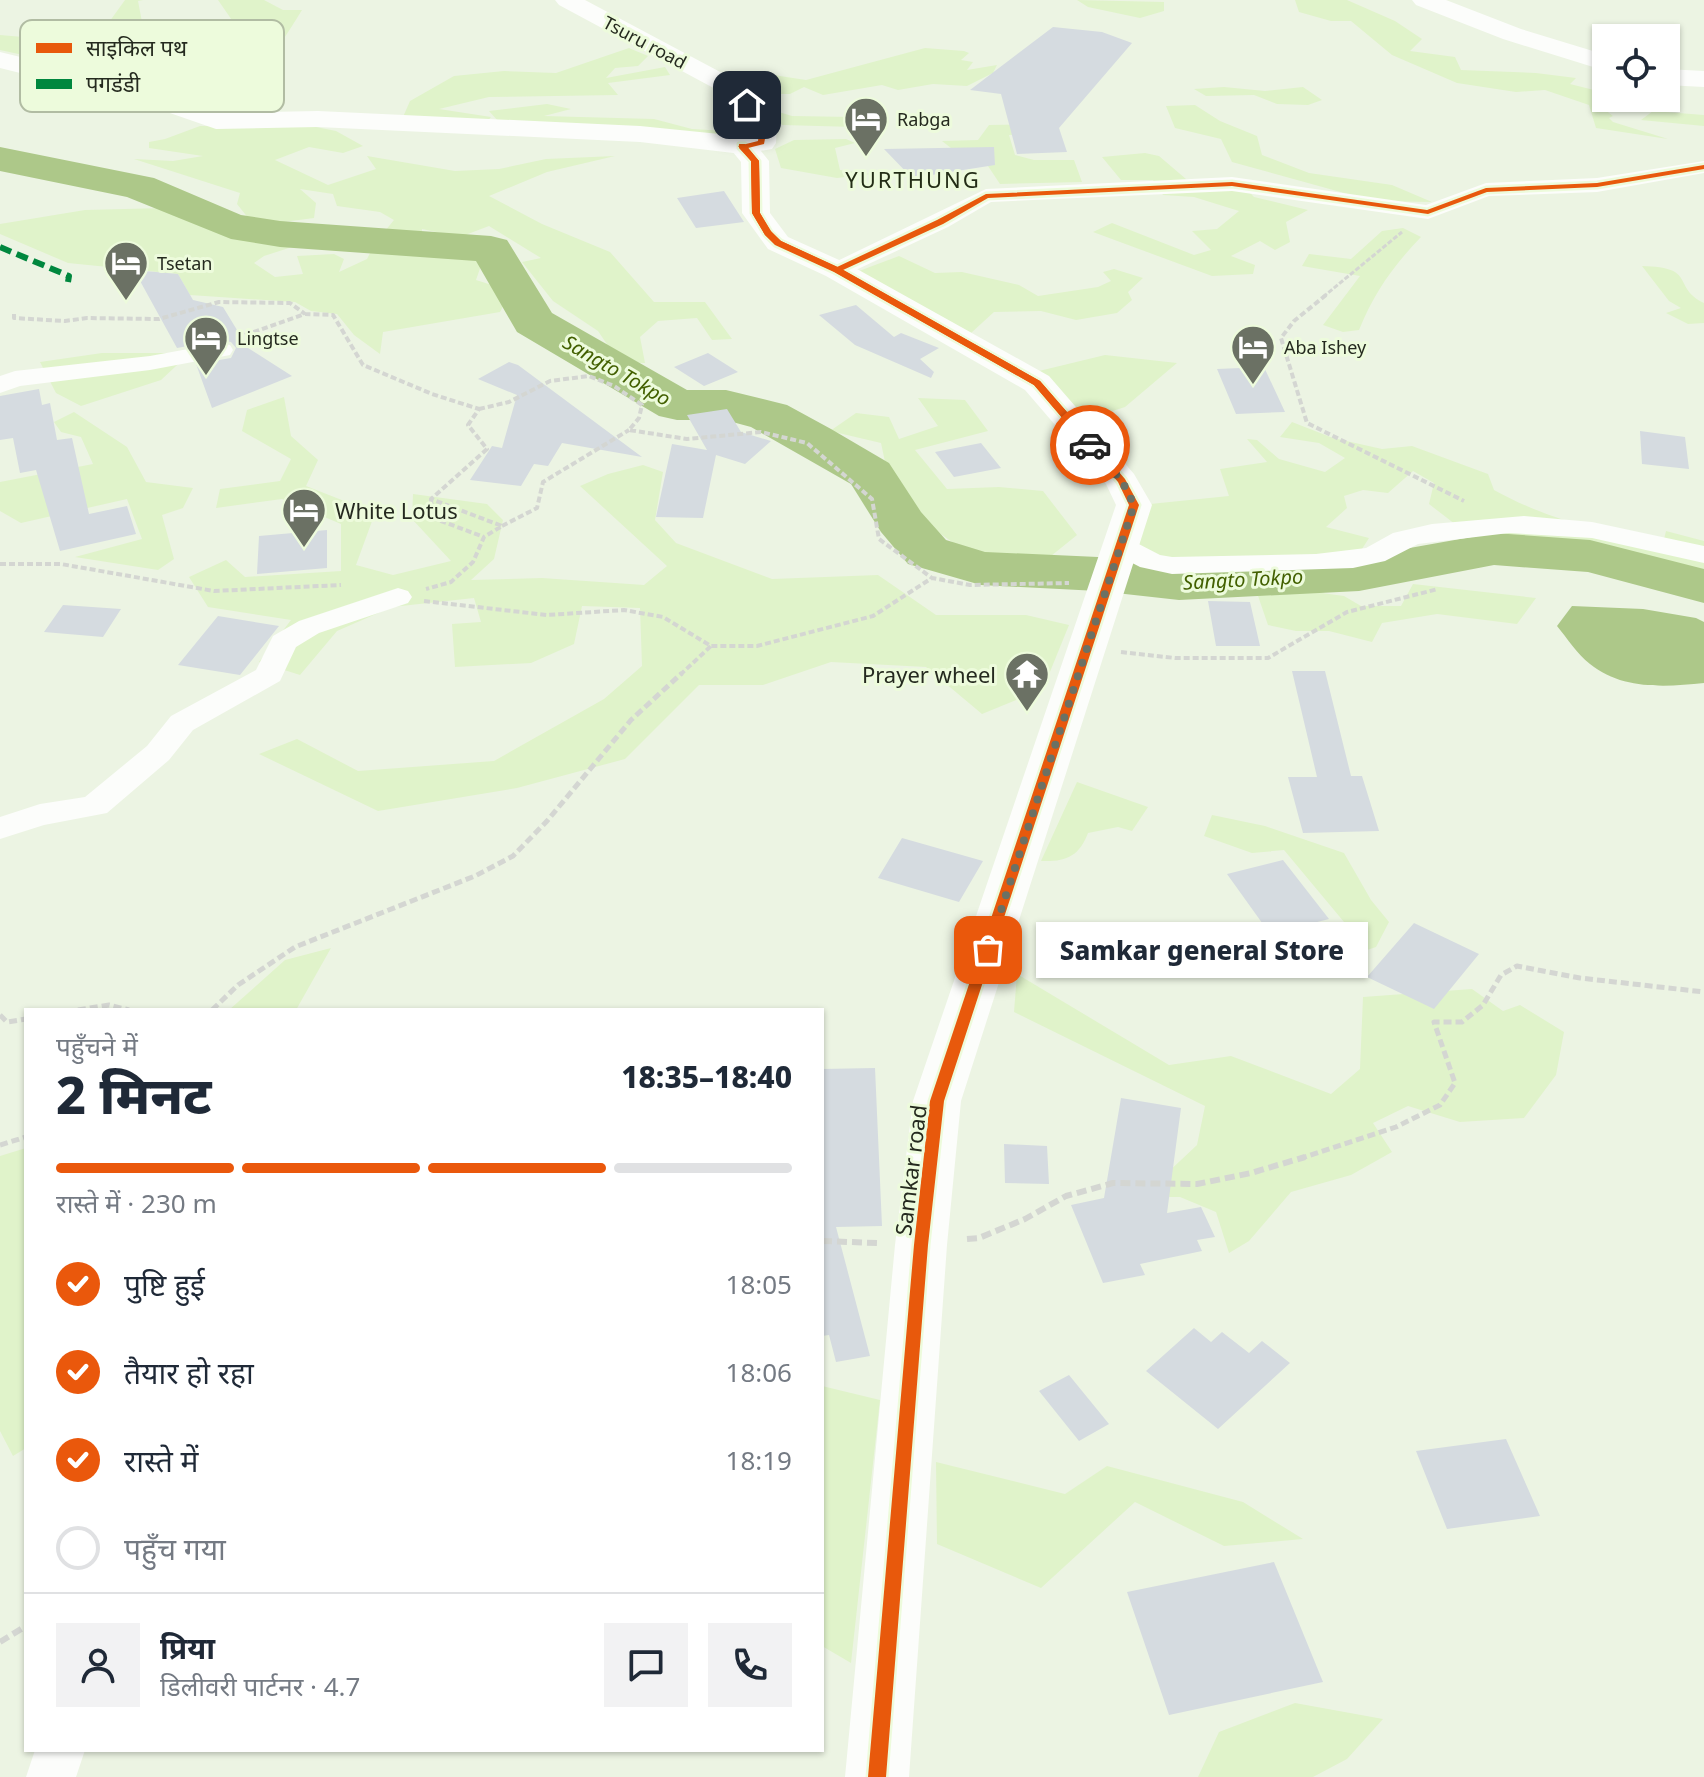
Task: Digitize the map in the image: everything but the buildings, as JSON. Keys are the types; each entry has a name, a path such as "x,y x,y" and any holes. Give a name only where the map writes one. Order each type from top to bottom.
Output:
{"street":[{"name":"Tsuru road","path":"567,0 730,87 764,123 762,143 742,146"},
{"path":"1424,0 1512,34 1592,59"},
{"path":"0,60 20,65"},
{"path":"1680,78 1704,79"},
{"path":"191,112 216,121 318,119 640,134 742,146"},
{"name":"Samkar road","path":"742,146 755,161 756,213 778,243 837,270 1037,383 1122,481 1134,505 1107,571 1089,648 937,1101 921,1245 877,1777"},
{"path":"837,270 940,222 986,196 1232,184 1428,212 1486,190 1597,185 1704,167"},
{"path":"0,385 15,379 150,363 221,350"},
{"path":"1107,571 1145,561 1175,568 1224,563 1287,565 1376,555 1399,540 1524,524 1642,537 1704,555"},
{"path":"0,828 40,815 95,806 158,753 182,723 269,675 283,642 309,627 398,597"},
{"path":"51,1777 59,1752"}],"path":[{"path":"1428,212 1294,321 1281,338 1284,354 1307,423 1480,509 1524,524"},
{"path":"14,314 14,318 65,321 87,318 159,319 219,302 290,303 305,314"},
{"path":"221,350 244,342 245,336 305,314 333,315 363,365 432,394 479,409 509,402 550,381 589,376 614,386 642,405 639,418 629,430 543,482 537,508 484,537 473,562 451,582 398,597"},
{"path":"479,409 468,425 487,449 457,472 431,499 433,518 484,537"},
{"path":"629,430 687,439 761,432 807,443 823,461 872,499 879,539 932,578 970,585 1039,586 1107,571"},
{"path":"431,499 502,526"},
{"path":"0,564 61,564 214,591 355,584 398,597 547,615 624,610 663,617 711,646 757,646 873,616 932,578"},
{"path":"1089,648 1175,658 1268,658 1347,612 1438,589"},
{"path":"214,1008 238,985 295,947 475,876 513,856 547,821 631,720 711,646"},
{"path":"824,1241 921,1245 979,1238 1025,1219 1066,1196 1113,1183 1197,1184 1251,1173 1396,1127 1440,1105 1455,1083 1434,1022 1462,1022 1483,1005 1501,975 1517,966 1580,978 1704,992"},
{"path":"90,1008 109,1005 121,1008"},
{"path":"0,1015 7,1022 24,1019"},
{"path":"0,1145 24,1138"},
{"path":"0,1642 24,1627"}],"shaded area":[{"path":"125,0 143,0 138,1 142,20 111,20"},
{"path":"218,0 264,0 283,10 302,10 284,38 284,20 232,20"},
{"path":"1077,0 1164,2 1164,11 1140,18 1088,7"},
{"path":"1295,0 1347,0 1395,21 1422,39 1410,51 1455,57 1461,70 1576,78 1570,84 1592,90 1592,112 1608,112 1613,116 1609,118 1613,122 1668,139 1596,128 1589,105 1545,90 1516,92 1457,83 1392,55 1351,21 1331,21 1299,12"},
{"path":"0,35 20,37 20,54 0,50"},
{"path":"629,48 648,56 638,66 615,68 606,78 665,67 670,75 608,83 618,95 489,97 439,109 491,117 486,123 403,117 410,101 454,76 504,71 556,73"},
{"path":"925,48 969,53 961,60 973,62 967,70 997,65 993,73 967,86 933,84 898,90 882,85 823,95 804,87 790,94 746,94 719,73 761,73 806,80"},
{"path":"1224,87 1265,91 1303,87 1322,100 1308,105 1277,104 1254,95 1206,96 1194,89"},
{"path":"547,104 571,109 544,116 654,119 692,129 726,131 738,120 749,121 750,134 743,140 498,121 489,111"},
{"path":"1195,105 1220,121 1257,136 1262,155 1309,173 1392,185 1432,202 1373,201 1232,162 1221,139 1175,128 1166,106"},
{"path":"769,109 792,116 853,117 855,127 782,125"},
{"path":"1652,112 1704,115 1704,126 1641,120"},
{"path":"1059,124 1056,132 1009,135 1015,155 1034,160 1074,160 1082,182 1000,184 988,166 965,159 942,141 978,140 989,125"},
{"path":"200,126 316,127 336,131 363,146 343,153 309,147 275,160 328,185 376,169 367,156 455,171 499,169 546,159 615,156 547,172 489,196 542,224 610,252 654,302 705,302 732,339 712,340 697,318 658,321 640,337 645,363 619,362 598,331 553,301 522,262 541,258 489,226 460,237 422,229 422,235 385,231 394,220 380,212 337,206 333,194 300,189 316,203 314,218 276,223 249,219 237,204 240,193 134,159 173,161 203,156 149,148 149,142"},
{"path":"846,139 855,143 835,148 840,170 870,174 837,178 781,168 775,149 794,140"},
{"path":"1145,153 1159,156 1186,179 1238,180 1254,197 1308,210 1286,222 1290,242 1275,250 1260,241 1231,256 1255,265 1253,274 1212,276 1093,232 1112,223 1194,255 1211,250 1192,231 1217,229 1239,211 1194,197 1163,195 1153,180 1121,180 1102,157"},
{"path":"164,208 215,225 242,240 295,246 264,256 254,263 275,277 303,274 297,256 334,254 344,259 339,272 367,259 373,247 449,250 484,257 476,280 511,291 500,312 383,332 380,354 354,335 337,314 311,311 295,302 190,295 178,274 68,263 0,234 0,224 85,210"},
{"path":"1403,228 1421,237 1385,280 1359,330 1343,332 1323,325 1360,276 1302,266 1309,254 1351,259 1382,231"},
{"path":"899,256 935,273 962,272 1019,285 1038,296 1098,287 1111,281 1103,272 1114,269 1143,278 1128,292 1132,300 1117,313 1076,320 1041,311 994,312 971,333 859,271"},
{"path":"1642,266 1659,267 1678,274 1688,291 1704,303 1704,323 1688,324 1666,313 1681,308 1669,301"},
{"path":"102,353 190,353 161,380 81,406 56,393 40,362"},
{"path":"1105,355 1177,363 1125,407 1085,420 1039,371"},
{"path":"284,397 291,436 318,460 306,486 375,513 356,565 393,575 451,561 412,519 413,494 487,504 503,520 494,559 471,580 542,578 644,585 667,566 580,486 608,474 643,465 663,472 655,520 676,543 772,579 878,575 936,615 1026,615 1069,625 1043,689 982,714 926,667 831,662 763,685 699,685 625,759 517,788 378,811 259,754 297,739 358,771 494,761 604,699 642,666 640,608 582,606 574,644 531,663 455,667 452,624 481,622 474,598 392,607 337,631 300,675 259,662 291,620 208,607 189,577 226,560 245,577 341,571 341,524 282,499 216,508 220,489 280,481 291,459 242,431 247,410"},
{"path":"918,398 965,400 988,431 915,450 947,489 999,487 1043,491 1077,535 1051,556 972,556 921,520 891,490 881,443 830,431 856,413 889,417 899,439 938,426"},
{"path":"74,412 127,447 146,482 193,488 183,508 162,515 174,559 158,570 75,557 142,539 127,499 21,523 0,511 0,482 93,464 81,437 61,432 54,422"},
{"path":"1292,422 1333,438 1382,449 1412,446 1488,474 1494,490 1576,524 1663,543 1666,531 1704,541 1704,575 1610,549 1534,539 1473,538 1429,504 1434,483 1413,471 1388,493 1363,490 1344,496 1347,508 1326,527 1369,538 1362,549 1207,571 1138,549 1150,504 1229,496 1220,469 1267,462 1247,439 1257,440 1279,459 1325,472 1345,458 1319,443 1280,437"},
{"path":"1413,584 1536,598 1517,624 1437,614 1382,623 1372,642 1329,631 1296,631 1268,625 1257,593 1300,590 1344,596 1361,606 1401,606"},
{"path":"1572,606 1643,609 1704,622 1704,683 1644,685 1602,672 1581,656 1557,626"},
{"path":"1077,782 1148,807 1132,831 1118,827 1088,833 1076,853 1064,859 1041,861"},
{"path":"1212,815 1265,826 1344,853 1371,900 1389,922 1376,947 1337,960 1321,938 1344,922 1284,850 1252,853 1204,836"},
{"path":"331,948 297,1008 231,1008 285,960"},
{"path":"1017,974 1169,1065 1231,1056 1331,1094 1360,1069 1363,997 1472,989 1503,1011 1520,1005 1564,1032 1556,1075 1524,1118 1460,1122 1408,1106 1373,1123 1392,1152 1351,1175 1291,1192 1249,1241 1229,1253 1216,1212 1180,1197 1126,1197 1164,1176 1197,1145 1205,1106 1014,1012"},
{"path":"24,1149 24,1449 13,1456 0,1431 0,1156"},
{"path":"824,1386 880,1400 851,1663 824,1647"},
{"path":"936,1462 1065,1494 1107,1466 1243,1502 1303,1539 1224,1546 1135,1502 1041,1588 937,1544"},
{"path":"1295,1703 1383,1719 1347,1759 1313,1777 1198,1777 1219,1732"}],"waterway":[{"name":"Sangto Tokpo","path":"0,159 139,187 231,226 280,234 491,249 534,322 677,405 726,405 769,416 813,440 871,474 900,521 927,552 981,568 1098,574 1179,583 1359,574 1494,549 1590,556 1704,586"}],"marked path":[{"path":"0,247 69,276 68,282"}],"cycle path":[{"path":"742,146 755,161 756,213 778,243 837,270 1037,383 1122,481 1134,505 937,1101 921,1245 877,1777"},
{"path":"837,270 940,222 986,196 1232,184 1428,212 1486,190 1597,185 1704,167"}],"way so far":[{"path":"988,950 1134,505 1122,481 1090,445"}],"place":[{"name":"Rabga","path":"866,158"},
{"name":"Tsetan","path":"126,302"},
{"name":"Lingtse","path":"206,377"},
{"name":"Aba Ishey","path":"1253,386"},
{"name":"White Lotus","path":"304,549"},
{"name":"Prayer wheel","path":"1027,713"},
{"name":"Samkar general Store","path":"988,950"}],"district":[{"name":"YURTHUNG","path":"913,179"}],"route":[{"path":"747,105 764,123 762,143 742,146 755,161 756,213 778,243 837,270 1037,383 1090,445"}]}
